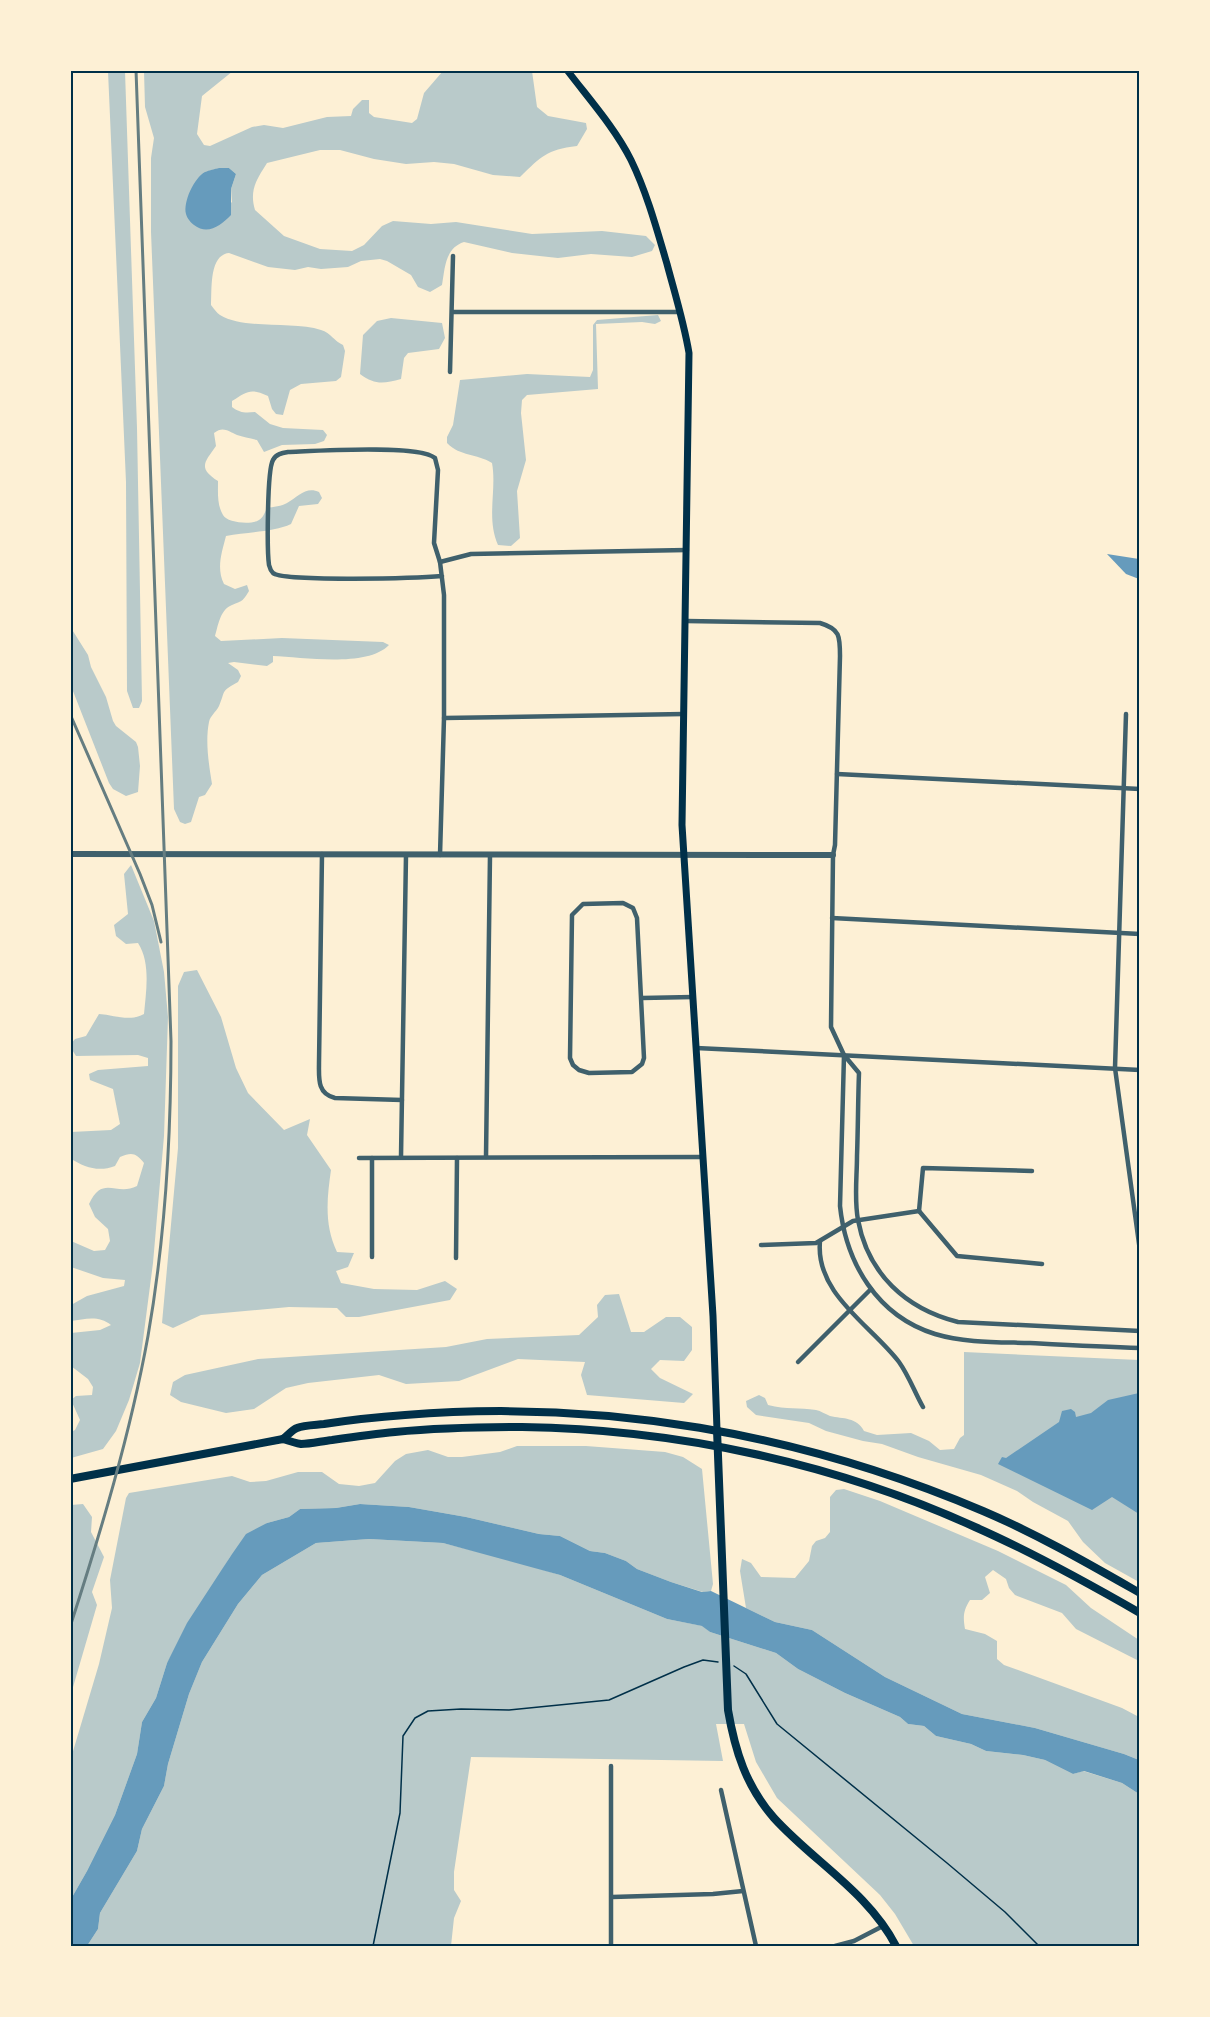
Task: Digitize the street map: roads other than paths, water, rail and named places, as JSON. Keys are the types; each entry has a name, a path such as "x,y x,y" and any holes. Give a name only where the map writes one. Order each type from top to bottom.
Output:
{"main road":[{"path":"567,70 613,130 631,160 660,240 686,335 690,371 682,793 713,1316 728,1710 732,1735 748,1780 774,1817 803,1847 862,1899 884,1926 896,1947"},
{"path":"283,1440 296,1428 386,1416 482,1411 596,1414 717,1430 799,1448 919,1485 1033,1534 1140,1593"},
{"path":"70,1479 283,1440 302,1444 447,1428 521,1427 631,1434 718,1447 839,1477 934,1509 1021,1548 1140,1613"}],"street":[{"path":"450,372 453,256"},
{"path":"453,312 680,312"},
{"path":"440,855 444,718 444,595 442,576 440,562 434,543 438,470 435,458 427,452 405,450 288,452 277,455 271,464 269,566 276,575 305,578 442,576"},
{"path":"440,562 471,554 687,550"},
{"path":"686,621 820,623 831,626 838,634 840,656 833,855 831,1027 844,1055 859,1073 857,1205 858,1220 870,1258 884,1278 915,1306 940,1317 975,1324 1140,1331"},
{"path":"444,718 684,714"},
{"path":"1126,714 1115,1068 1140,1251"},
{"path":"837,774 1140,789"},
{"path":"70,854 833,855"},
{"path":"322,854 320,1084 326,1095 335,1098 402,1100"},
{"path":"401,1157 406,855"},
{"path":"486,1157 490,855"},
{"path":"622,903 629,904 634,911 637,918 642,998 644,1058 638,1069 625,1073 588,1073 573,1065 570,1058 572,918 574,911 580,905 622,903"},
{"path":"832,918 1140,934"},
{"path":"642,998 693,997"},
{"path":"696,1048 1140,1070"},
{"path":"844,1055 840,1206 843,1227 855,1266 882,1301 907,1320 934,1333 955,1338 1140,1348"},
{"path":"359,1158 703,1157"},
{"path":"372,1158 372,1257"},
{"path":"456,1258 457,1158"},
{"path":"1032,1171 923,1168 919,1211 957,1256 1042,1264"},
{"path":"1133,1202 1140,1202"},
{"path":"761,1245 808,1244 820,1241 858,1220 919,1211"},
{"path":"820,1241 824,1273 838,1298 899,1363 923,1407"},
{"path":"798,1362 871,1289"},
{"path":"611,1766 611,1947"},
{"path":"721,1790 756,1947"},
{"path":"612,1897 743,1891"},
{"path":"834,1947 854,1941 884,1926"}],"water":[{"path":"219,168 229,168 236,174 231,189 231,215 214,228 199,228 187,216 188,197 193,185 201,175"},
{"path":"1107,554 1139,559 1139,579 1126,574"},
{"path":"1139,1393 1139,1514 1112,1497 1092,1510 998,1464 1002,1457 1006,1458 1059,1422 1062,1411 1071,1409 1075,1412 1076,1417 1091,1413 1108,1400"},
{"path":"360,1504 409,1507 466,1517 539,1534 560,1536 590,1551 605,1553 626,1561 637,1569 671,1582 702,1592 711,1591 775,1622 812,1630 885,1677 962,1714 1035,1728 1139,1760 1139,1794 1122,1783 1084,1771 1073,1774 1045,1760 986,1751 971,1744 936,1736 924,1726 908,1724 900,1717 798,1669 776,1653 710,1632 702,1626 667,1619 560,1575 443,1543 369,1539 316,1543 262,1575 238,1604 202,1662 189,1694 168,1764 164,1786 142,1829 137,1851 100,1913 98,1929 87,1946 71,1946 71,1899 115,1815 137,1754 142,1722 156,1698 167,1663 187,1623 230,1557 246,1534 267,1523 289,1517 300,1509 336,1508"}],"railway":[{"path":"70,1627 114,1483 141,1373 159,1263 170,1115 171,1041 136,70"},
{"path":"70,714 140,874 152,905 161,942"}]}
